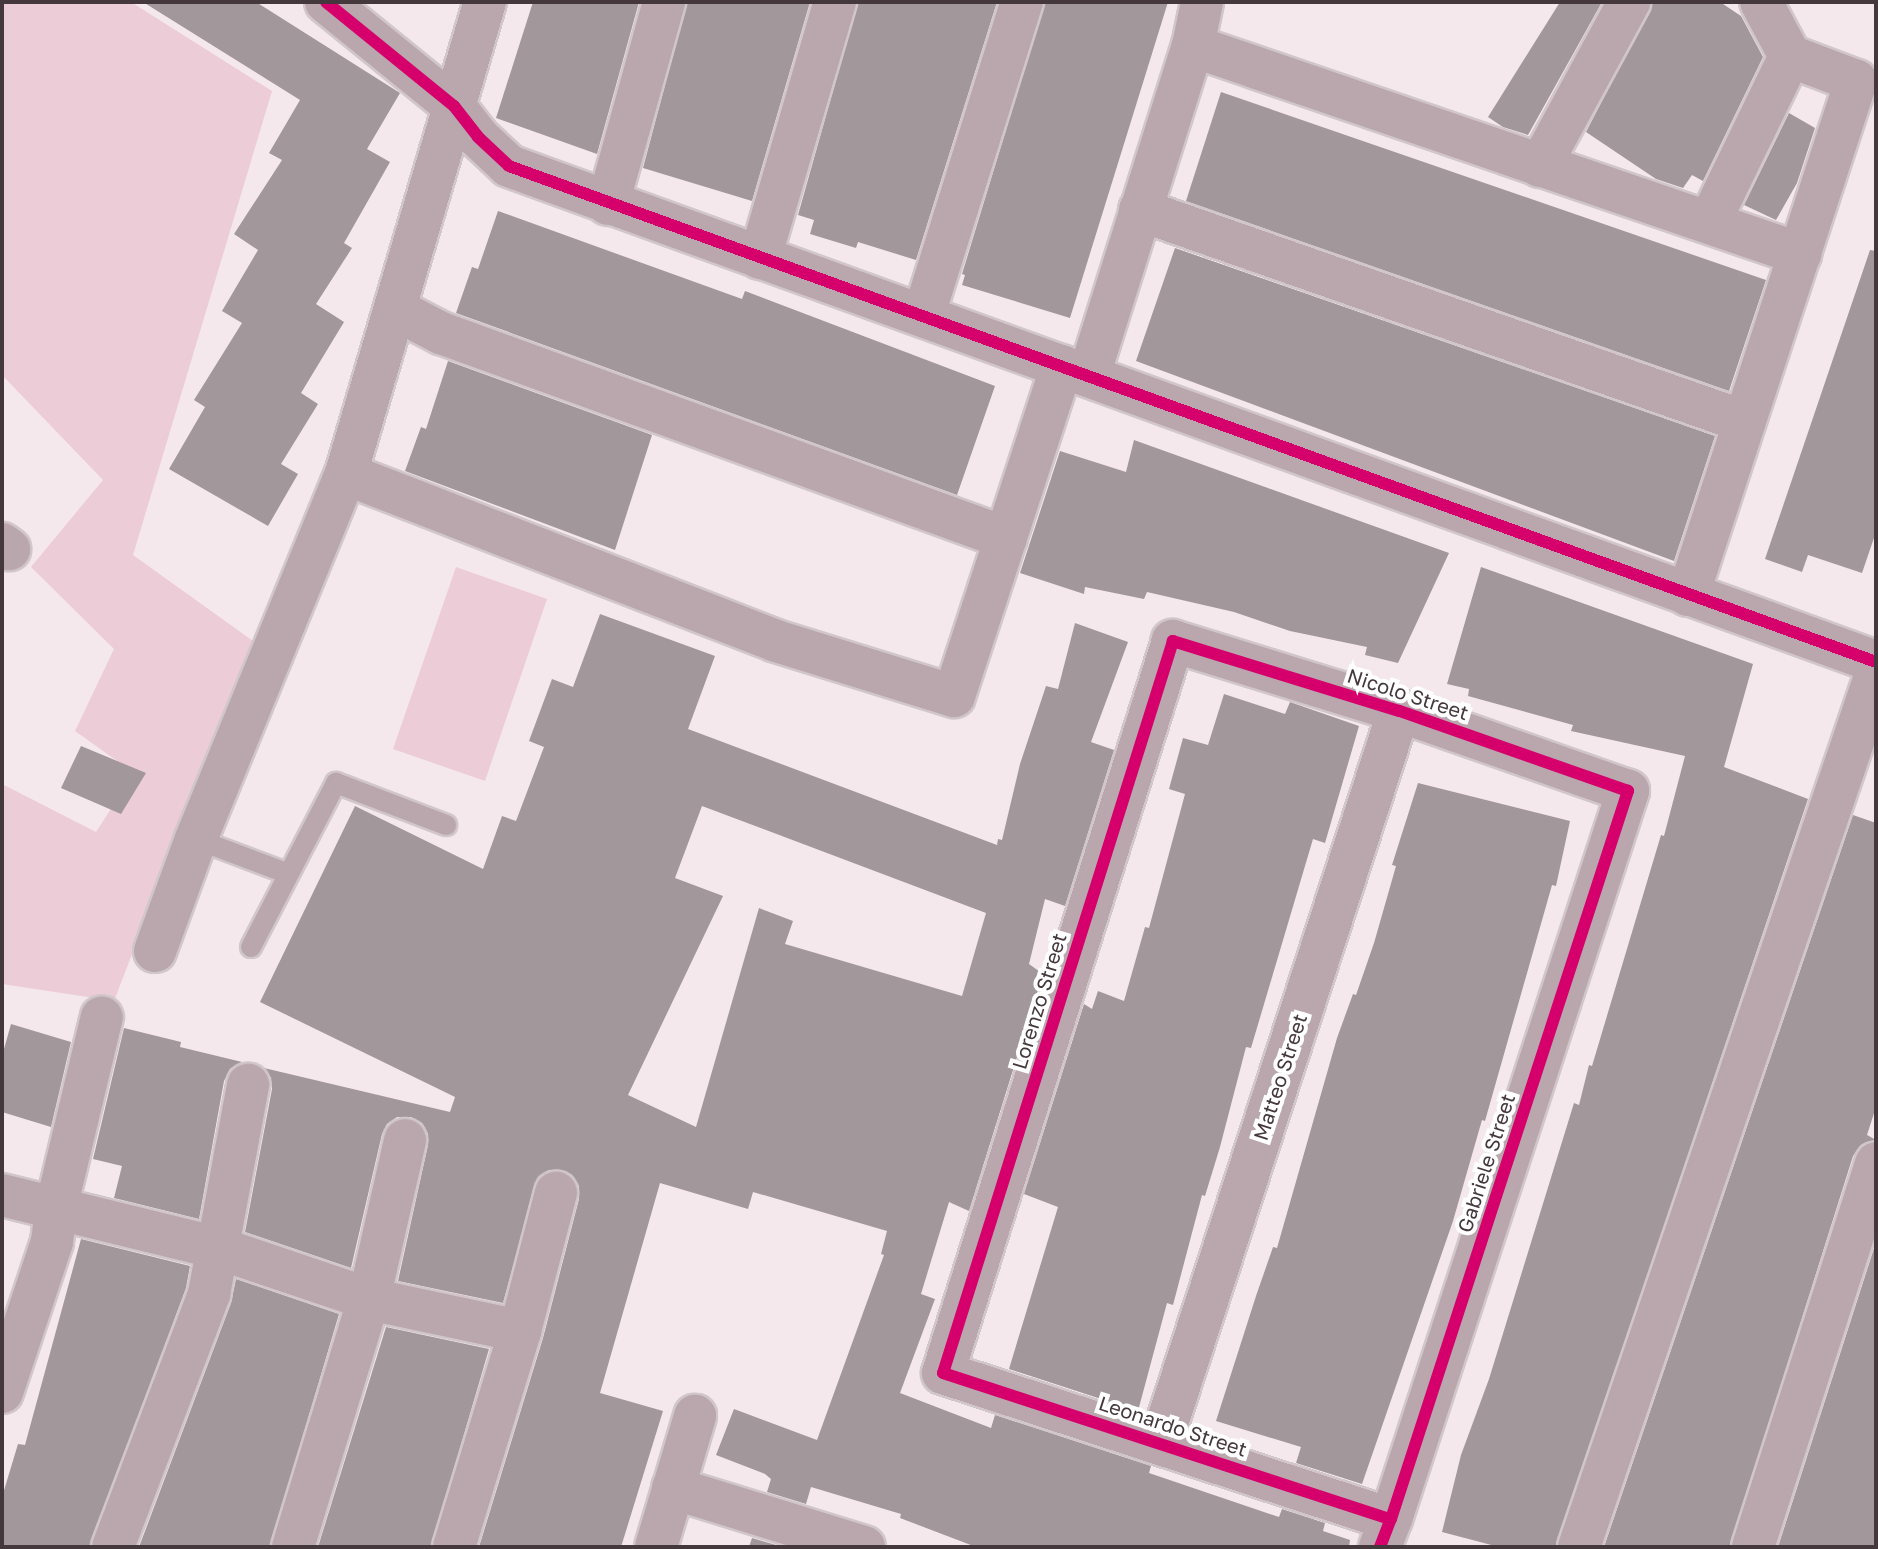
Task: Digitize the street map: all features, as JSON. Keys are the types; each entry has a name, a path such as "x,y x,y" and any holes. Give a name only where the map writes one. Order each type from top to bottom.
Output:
{"street":[{"path":"326,2 454,106 478,137 509,166 608,204 924,314 1876,662"},
{"path":"155,951 196,839 346,474 485,2"},
{"path":"608,204 664,2"},
{"path":"760,258 835,2"},
{"path":"924,314 1022,2"},
{"path":"346,474 776,641 954,696 1006,538 1140,210 1193,46 1202,2"},
{"path":"1540,166 1629,2"},
{"path":"1688,595 1800,254 1866,85 1790,56 1761,2"},
{"path":"1193,46 1800,254"},
{"path":"1710,221 1790,56"},
{"path":"1140,210 1743,421"},
{"path":"395,309 441,333 1006,538"},
{"name":"Nicolo Street","path":"1173,641 1399,711 1628,791"},
{"name":"Lorenzo Street","path":"943,1373 1173,641"},
{"path":"1579,1547 1876,674"},
{"name":"Matteo Street","path":"1161,1442 1399,711"},
{"name":"Gabriele Street","path":"1386,1533 1628,791"},
{"path":"2,1392 52,1242 56,1208 102,1017"},
{"path":"113,1547 209,1294 248,1085"},
{"path":"293,1547 369,1299 405,1140"},
{"path":"1753,1547 1876,1163"},
{"path":"454,1547 520,1331 556,1193"},
{"path":"2,1195 218,1248 369,1299 520,1331"},
{"name":"Leonardo Street","path":"943,1373 1161,1442 1386,1533"},
{"path":"656,1547 695,1416"},
{"path":"673,1488 864,1547"}],"lane":[{"path":"251,947 336,783 446,825"},
{"path":"196,839 289,874"}],"shaded area":[{"path":"2,2 131,2 272,91 133,555 253,641 114,1001 2,984 2,784 96,832 134,773 75,731 114,649 31,567 103,480 2,375"},
{"path":"456,567 547,599 485,781 393,749"}],"building":[{"path":"143,2 256,2 400,93 367,149 390,162 344,243 352,248 316,304 344,322 301,393 318,404 281,464 298,474 268,526 169,469 205,407 194,400 242,323 222,311 258,250 234,234 282,160 269,153 300,100"},
{"path":"533,2 639,2 597,154 496,118"},
{"path":"687,2 810,2 752,201 643,168"},
{"path":"858,2 997,2 916,260 858,242 856,248 810,234 814,220 798,215"},
{"path":"1045,2 1168,2 1070,318 962,285 965,275 962,274"},
{"path":"1560,2 1602,2 1528,135 1503,127 1488,117"},
{"path":"1653,2 1720,2 1741,16 1763,57 1703,181 1692,175 1683,188 1656,179 1586,132"},
{"path":"1221,92 1766,280 1729,391 1186,201"},
{"path":"1789,113 1815,128 1797,183 1776,220 1744,205"},
{"path":"498,211 742,299 745,291 995,386 957,495 456,313 472,267 478,269"},
{"path":"1175,248 1715,436 1674,561 1136,361"},
{"path":"1870,250 1876,251 1876,532 1862,573 1808,555 1802,572 1765,559"},
{"path":"448,361 652,435 615,550 405,471 421,427 426,429"},
{"path":"1134,440 1449,553 1398,663 1365,655 1367,647 1290,631 1234,612 1147,592 1144,599 1085,587 1084,594 1020,573 1060,451 1126,472"},
{"path":"1481,567 1753,664 1724,767 1808,799 1556,1547 1499,1547 1442,1532 1461,1455 1489,1379 1574,1103 1579,1105 1589,1065 1592,1066 1661,835 1664,836 1685,756 1571,731 1573,725 1468,696 1469,689 1447,684"},
{"path":"600,614 715,656 688,729 997,845 998,839 1002,840 1020,764 1046,686 1058,689 1075,623 1128,642 1091,742 1114,750 1065,906 1045,899 1029,964 1043,974 969,1211 949,1202 921,1294 935,1299 900,1393 991,1428 995,1415 1151,1466 1149,1473 1279,1517 1282,1509 1325,1523 1323,1531 1350,1540 1349,1547 976,1547 900,1518 901,1514 811,1487 806,1504 767,1492 771,1479 765,1474 716,1455 734,1409 817,1440 884,1255 881,1254 887,1231 753,1192 748,1209 660,1183 600,1393 663,1411 621,1547 479,1547 543,1338 579,1199 579,1186 572,1175 561,1170 549,1170 538,1177 503,1303 398,1281 428,1145 428,1134 422,1123 411,1117 397,1117 387,1124 382,1134 351,1268 245,1232 272,1089 271,1078 264,1068 450,1112 455,1097 260,1002 355,806 483,869 502,816 516,821 544,747 529,741 552,679 573,687","holes":["702,806 986,913 962,996 785,944 793,921 759,908 696,1127 628,1095 723,896 675,878"]},
{"path":"1224,694 1285,714 1290,702 1359,726 1325,843 1313,839 1251,1048 1246,1047 1173,1305 1167,1303 1138,1411 1009,1369 1058,1207 1024,1194 1084,1004 1092,1009 1098,991 1124,1001 1145,927 1149,928 1185,794 1169,789 1183,738 1208,745"},
{"path":"81,746 146,773 121,814 61,788"},
{"path":"1418,783 1570,821 1556,886 1552,885 1485,1121 1482,1120 1453,1221 1362,1484 1296,1463 1301,1447 1216,1421 1273,1247 1277,1248 1337,1038 1374,943 1396,866 1392,865"},
{"path":"1853,815 1876,823 1876,1107 1867,1135 1876,1140 1861,1145 1853,1156 1730,1547 1604,1547"},
{"path":"11,1024 71,1042 51,1127 2,1112 2,1056"},
{"path":"124,1028 181,1042 180,1047 242,1062 230,1069 224,1081 199,1219 114,1198 122,1166 93,1159"},
{"path":"81,1239 190,1266 186,1288 90,1547 2,1547 2,1497 18,1444 25,1445"},
{"path":"1876,1242 1876,1547 1778,1547"},
{"path":"236,1279 339,1314 270,1547 139,1547 231,1303"},
{"path":"386,1327 489,1349 431,1547 318,1547"},
{"path":"752,1538 783,1547 749,1547"}],"cycle path":[{"path":"326,2 454,106 478,137 509,166 1876,662"},
{"path":"1380,1547 1391,1519 1628,791 1399,711 1173,641 943,1373 1391,1519"}]}
